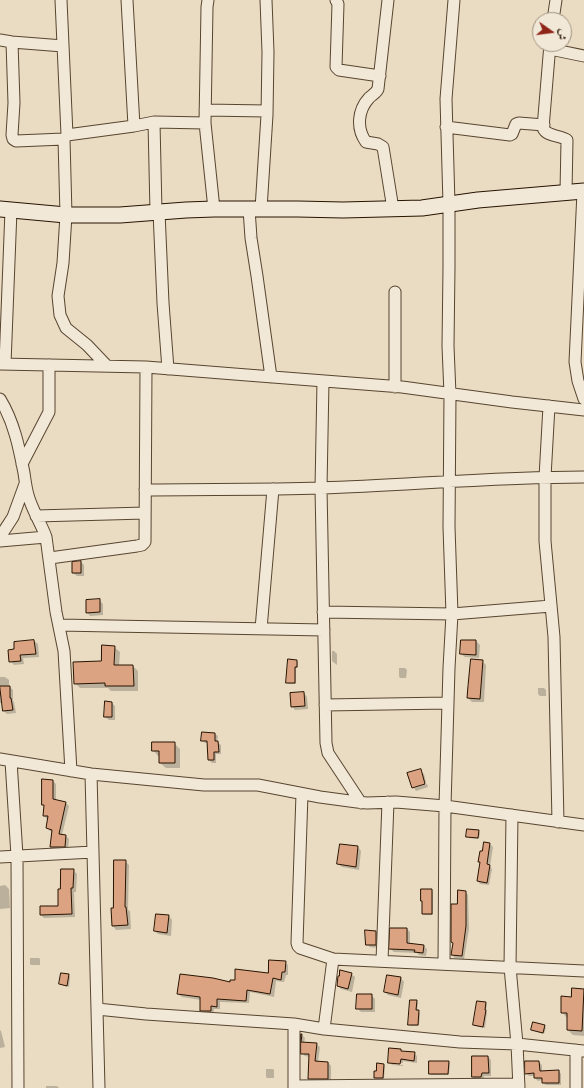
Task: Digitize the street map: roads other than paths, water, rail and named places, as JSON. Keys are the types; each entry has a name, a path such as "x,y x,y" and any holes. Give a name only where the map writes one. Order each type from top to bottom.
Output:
{"street":[{"path":"61,0 66,137 66,215 64,263 58,296 60,315 66,328 107,366"},
{"path":"127,0 134,126"},
{"path":"208,0 205,110 214,209"},
{"path":"266,0 268,52 267,111 251,238 271,377"},
{"path":"333,0 338,4 336,68 339,70 380,76"},
{"path":"388,0 378,89 370,97 361,112 359,126 362,136 366,142 378,144 383,147 393,209"},
{"path":"444,964 445,806 452,614 449,527 449,204 446,100 454,0"},
{"path":"554,12 556,0"},
{"path":"0,40 63,46"},
{"path":"12,42 14,103 13,139 66,137 154,122 206,123"},
{"path":"550,52 543,128 548,133 567,140 566,192"},
{"path":"570,52 584,56"},
{"path":"205,110 267,111"},
{"path":"154,122 168,369"},
{"path":"446,127 510,135 518,123 544,125"},
{"path":"584,399 578,381 575,362 581,272 583,191 478,200 422,208 393,209 214,209 120,215 66,215 5,209 3,364 146,367 395,387 584,410"},
{"path":"395,292 395,387"},
{"path":"22,464 49,412 49,365"},
{"path":"50,558 142,545 145,542 146,367"},
{"path":"322,381 321,488 326,743 328,753 361,803"},
{"path":"0,400 13,425 31,504 46,537 56,612 64,651 71,771"},
{"path":"549,406 545,477 545,541 554,637 558,822"},
{"path":"145,490 321,488 449,481 584,477"},
{"path":"0,538 14,517 25,483"},
{"path":"261,629 273,489"},
{"path":"36,516 145,513"},
{"path":"0,541 46,537"},
{"path":"323,612 452,614 551,606"},
{"path":"59,625 324,630"},
{"path":"325,705 448,703"},
{"path":"0,759 91,774 204,785 258,785 320,798 361,803 388,802 445,806 584,825"},
{"path":"11,761 17,856 18,1088"},
{"path":"91,774 98,1088"},
{"path":"302,794 297,943 303,950 333,959 584,971"},
{"path":"382,961 388,802"},
{"path":"294,1024 294,1087 519,1086 510,967 512,815"},
{"path":"0,857 93,852"},
{"path":"324,1029 333,959"},
{"path":"96,1009 146,1014 294,1024 324,1029 460,1042 517,1044 580,1050 576,1088"}]}
